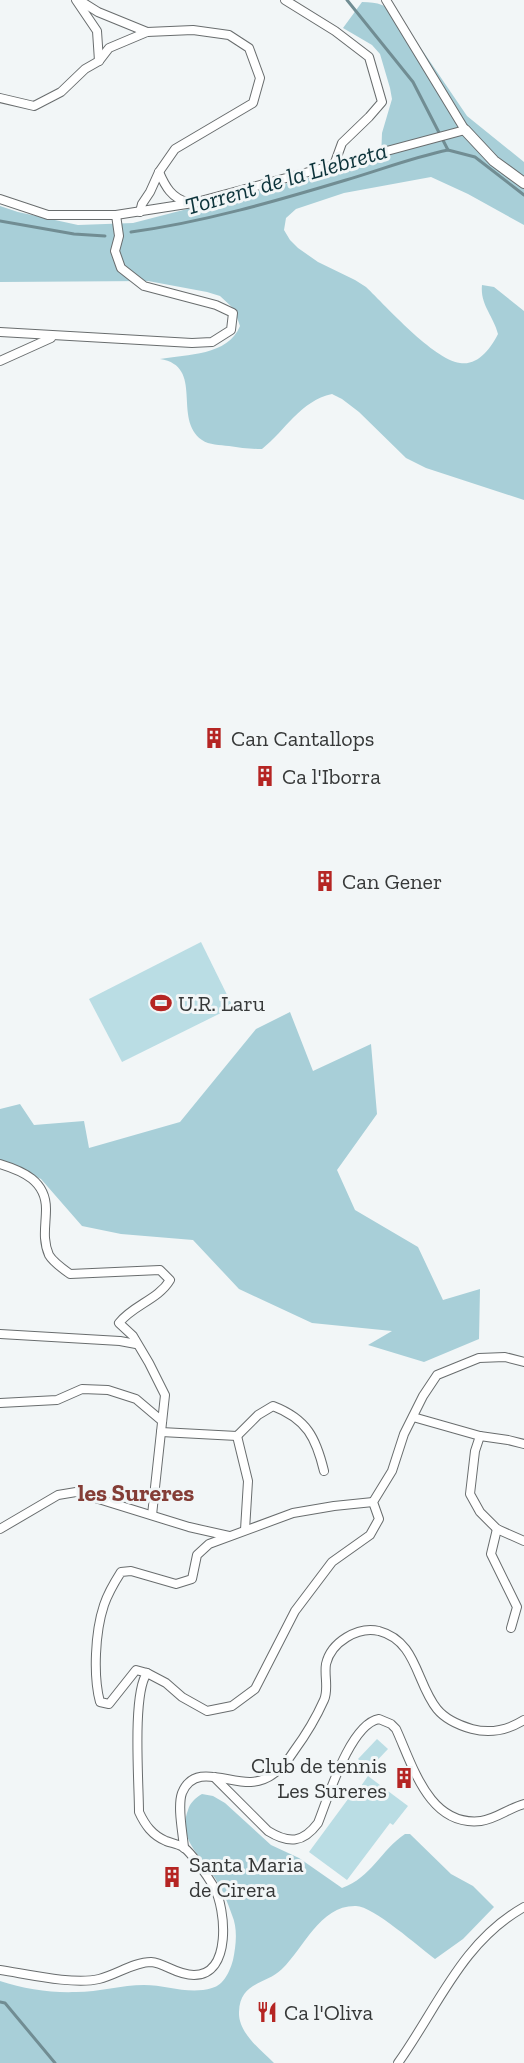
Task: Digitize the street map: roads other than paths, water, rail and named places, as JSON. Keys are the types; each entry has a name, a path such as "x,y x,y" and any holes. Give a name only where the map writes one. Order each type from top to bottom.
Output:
{"street":[{"path":"77,0 98,12 147,32"},
{"path":"77,0 97,31 99,61"},
{"path":"285,0 335,31 369,57 382,102 342,143 334,165"},
{"path":"386,0 465,130 494,161 524,183"},
{"path":"0,98 34,106 61,92 85,69 99,61 109,48 147,32 193,30 230,35 249,48 260,78 253,103 175,149 159,172 140,212"},
{"path":"0,199 48,215 116,215 140,212 193,203 465,130"},
{"path":"159,172 165,187 181,201 193,203"},
{"path":"0,332 54,337 192,343 212,342 231,330 233,313 216,305 144,285 121,268 115,251 119,236 116,215"},
{"path":"0,361 54,337"},
{"path":"0,1164 33,1178 43,1193 46,1209 45,1241 50,1258 70,1274 160,1270 170,1280 165,1289 126,1314 119,1323 133,1336 150,1363 165,1395 152,1515"},
{"path":"0,1334 120,1341 136,1344"},
{"path":"373,1502 392,1471 404,1434 423,1396 437,1375 479,1358 506,1357 524,1362"},
{"path":"0,1403 57,1400 82,1389 108,1390 136,1399 162,1421"},
{"path":"161,1432 237,1436 258,1415 273,1406 289,1412 310,1431 319,1451 324,1472"},
{"path":"413,1417 480,1436 524,1444"},
{"path":"237,1436 248,1481 245,1530"},
{"path":"480,1436 475,1451 470,1494 480,1512 497,1529 524,1541"},
{"path":"0,1529 58,1495 76,1492 189,1527 230,1536"},
{"path":"373,1502 379,1519 370,1536 332,1562 295,1611 255,1689 232,1706 207,1711 182,1698 166,1683 136,1670 108,1704 100,1702 97,1689 98,1637 103,1606 121,1572 130,1571 176,1584 192,1579 197,1555 209,1544 293,1513 373,1502"},
{"path":"497,1529 492,1554 517,1607 511,1628"},
{"path":"184,1848 181,1819 182,1794 191,1780 199,1776 252,1782 269,1777 285,1764 325,1698 327,1661 341,1642 360,1630 377,1631 395,1638 410,1654 432,1703 451,1721 476,1730 496,1731 514,1726 524,1720"},
{"path":"0,1970 41,1977 82,1980 99,1979 152,1962 178,1974 197,1976 214,1967 221,1953 223,1916 214,1888 184,1848 162,1839 146,1827 140,1812 138,1708 143,1679 147,1673"},
{"path":"214,1777 268,1831 286,1839 304,1838 318,1823 354,1739 368,1723 379,1719 396,1729 427,1794 438,1807 450,1815 471,1821 484,1821 524,1804"},
{"path":"398,2063 463,1960 495,1927 524,1907"}],"waterway":[{"path":"347,0 413,82 448,150 475,157 524,195"},
{"name":"Torrent de la Llebreta","path":"131,232 186,223 240,210 448,150"},
{"name":"Torrent de la Llebreta","path":"0,221 74,234 105,236"},
{"path":"0,2002 5,2003 55,2063"}],"place":[{"name":"Can Cantallops","path":"214,738"},
{"name":"Ca l'Iborra","path":"265,776"},
{"name":"Can Gener","path":"325,881"},
{"name":"U.R. Laru","path":"161,1003"},
{"name":"Club de tennis Les Sureres","path":"404,1778"},
{"name":"Santa Maria de Cirera","path":"172,1877"},
{"name":"Ca l'Oliva","path":"267,2012"}],"district":[{"name":"les Sureres","path":"136,1492"}]}
